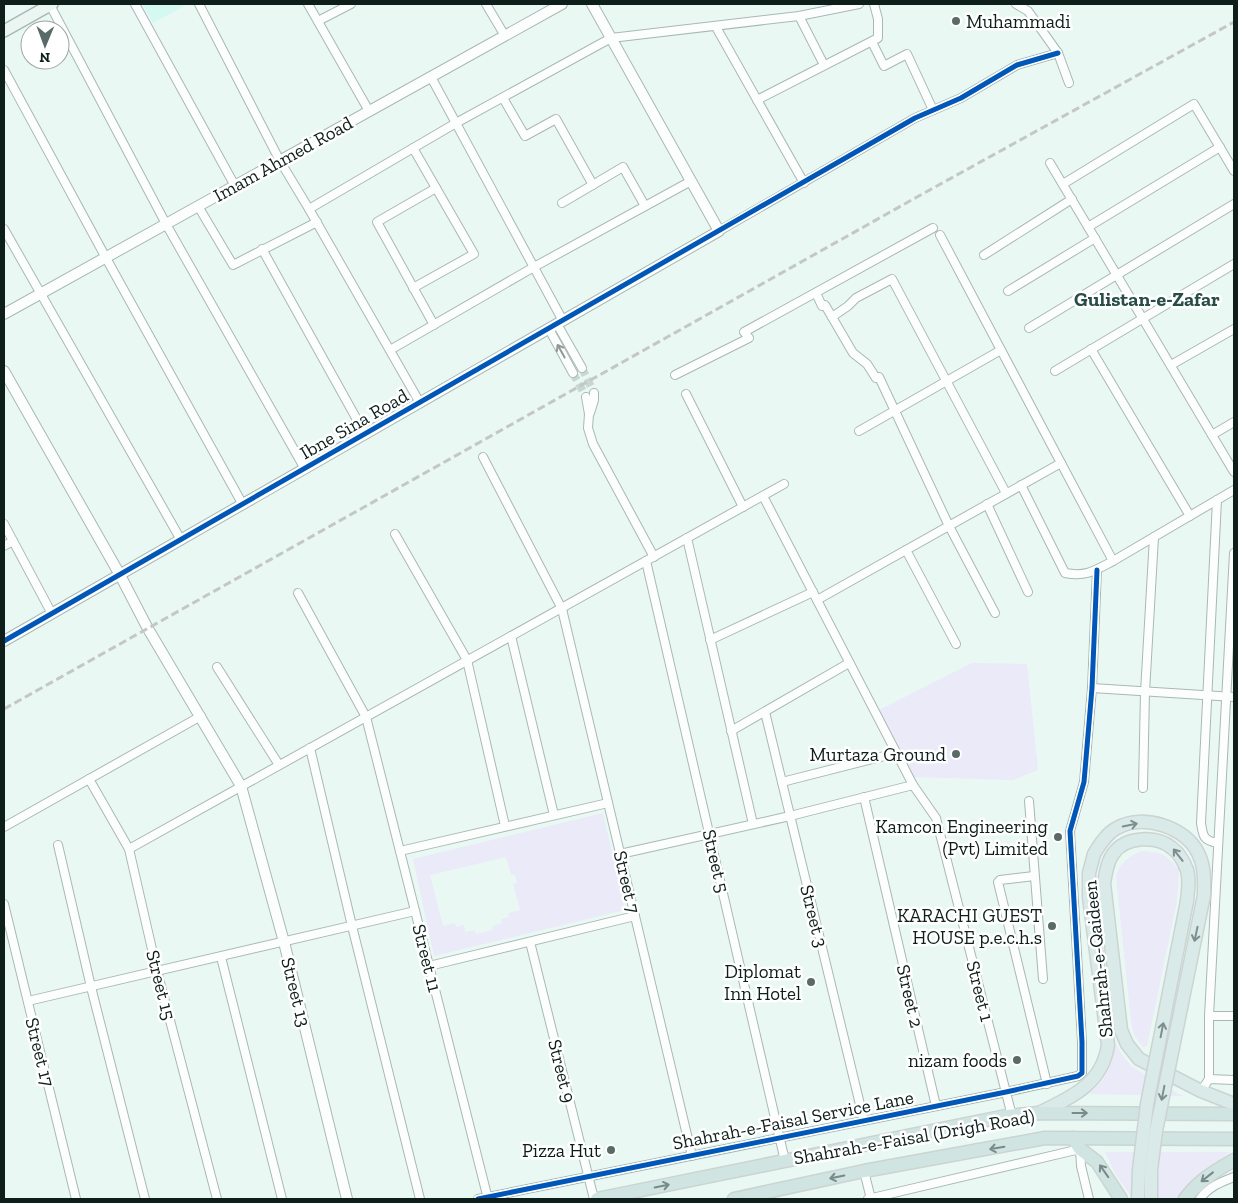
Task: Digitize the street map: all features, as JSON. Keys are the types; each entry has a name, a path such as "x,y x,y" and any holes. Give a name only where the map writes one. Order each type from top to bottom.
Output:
{"highway":[{"name":"Shahrah-e-Faisal (Drigh Road)","path":"596,1199 1012,1116 1038,1113 1234,1114"},
{"name":"Shahrah-e-Faisal (Drigh Road)","path":"734,1199 774,1195 864,1171 1045,1138 1076,1144 1234,1139"},
{"path":"1076,1144 1097,1162 1121,1199"},
{"path":"1186,1199 1202,1180 1234,1160"}],"main road":[{"path":"4,30 51,4"},
{"name":"Shahrah-e-Qaideen","path":"1038,1113 1067,1099 1093,1081 1106,1058 1108,1045 1089,897 1089,873 1094,854 1102,840 1117,827 1133,823 1168,826 1186,837 1198,852 1204,871 1204,894 1156,1131 1151,1170 1150,1199"},
{"name":"Shahrah-e-Qaideen","path":"1138,1199 1139,1170 1147,1104 1188,901 1189,885 1188,872 1182,859 1172,847 1159,841 1141,839 1126,842 1113,853 1106,868 1104,883 1112,968 1121,1030 1127,1044 1139,1059 1201,1091 1234,1104"}],"street":[{"path":"51,4 166,224 305,469"},
{"path":"135,4 235,186"},
{"path":"200,4 280,161 310,209 420,403"},
{"path":"308,4 369,111"},
{"path":"318,21 351,4"},
{"path":"486,4 505,36"},
{"name":"Imam Ahmed Road","path":"4,314 562,4"},
{"path":"592,4 719,231 915,118 961,98 1017,65 1058,53"},
{"path":"310,209 456,123 611,38 799,16 859,4"},
{"path":"757,100 878,38 878,19 874,4"},
{"path":"1016,4 1028,11 1058,53 1069,83"},
{"path":"799,16 824,65"},
{"path":"716,27 804,183"},
{"path":"872,42 884,66 907,54 933,110"},
{"path":"4,70 243,504"},
{"path":"431,77 534,267 573,373"},
{"path":"503,98 525,136 556,119 593,185"},
{"path":"1063,184 1194,104 1234,171"},
{"path":"1088,227 1220,147"},
{"path":"413,148 474,254 413,288"},
{"path":"1050,163 1234,472"},
{"path":"562,202 623,167 645,206"},
{"path":"390,350 691,180"},
{"path":"434,325 377,222 436,188"},
{"path":"984,254 1072,199"},
{"path":"1029,328 1234,204"},
{"path":"198,206 234,265 317,222"},
{"path":"4,228 181,540"},
{"path":"675,375 749,338 744,332 933,228"},
{"name":"Ibne Sina Road","path":"4,641 719,231"},
{"path":"940,236 1113,561"},
{"path":"1008,291 1095,238"},
{"path":"262,249 365,434"},
{"path":"1055,371 1234,264"},
{"path":"832,317 856,298 892,279 1006,494"},
{"path":"816,293 822,306 825,305 853,353 867,364 876,378 879,376 949,526 995,613"},
{"path":"556,325 582,368"},
{"path":"1171,365 1234,329"},
{"path":"1091,349 1190,516"},
{"path":"860,431 1001,350"},
{"name":"Street 13","path":"4,371 120,576 147,628 242,786 284,942 347,1199"},
{"path":"589,414 594,400 594,393"},
{"path":"686,394 743,506"},
{"path":"586,397 589,414 588,428 593,444 654,556"},
{"path":"1212,435 1234,422"},
{"name":"Street 7","path":"483,457 562,609 692,1156"},
{"path":"710,640 815,596 906,550 1061,463"},
{"path":"129,849 784,484"},
{"path":"1021,485 1064,573 1079,576 1097,570 1234,490"},
{"name":"Street 1","path":"763,496 913,785 936,818 1012,1116"},
{"path":"1217,500 1201,822 1202,835 1208,841 1217,843"},
{"path":"987,504 1028,592"},
{"path":"4,524 52,614"},
{"path":"395,534 467,660 505,826"},
{"path":"1143,788 1145,692 1154,537"},
{"path":"688,538 752,824"},
{"path":"4,546 13,541"},
{"path":"906,550 956,644"},
{"path":"1201,1091 1209,1079 1209,1016 1217,843 1230,697 1234,553"},
{"name":"Street 5","path":"646,561 785,1161"},
{"path":"1097,570 1092,688 1230,697"},
{"name":"Street 11","path":"298,593 366,717 487,1198"},
{"path":"511,636 554,816"},
{"path":"731,731 849,663"},
{"path":"217,667 279,765"},
{"name":"Shahrah-e-Faisal Service Lane","path":"478,1199 1047,1084 1078,1076 1082,1073 1082,1042 1070,831 1084,782 1092,688"},
{"name":"Street 3","path":"765,712 864,1121"},
{"path":"4,827 201,716"},
{"path":"310,748 420,1199"},
{"path":"782,782 896,753"},
{"name":"Street 15","path":"89,779 129,849 157,971 217,1199"},
{"path":"620,854 790,816 913,785"},
{"name":"Street 2","path":"864,797 936,1106"},
{"path":"1029,801 1043,979"},
{"path":"400,852 608,803"},
{"path":"58,845 91,987 145,1199"},
{"path":"1034,876 1000,880 998,882 1047,1084"},
{"name":"Street 17","path":"4,904 76,1199"},
{"path":"28,1001 415,911"},
{"path":"429,966 635,916"},
{"name":"Street 9","path":"530,942 588,1178 596,1199"},
{"path":"220,957 282,1199"},
{"path":"1209,1016 1234,1016"},
{"path":"1209,1079 1234,1080"},
{"path":"864,1171 870,1199 1076,1144 1089,1199"},
{"path":"1200,1199 1204,1193 1220,1182 1234,1177"}],"shaded area":[{"path":"142,4 188,4 153,23"},
{"path":"972,663 1027,664 1038,770 1013,780 908,777 875,712"},
{"path":"603,813 625,910 434,956 413,859","holes":["506,857 511,875 515,875 517,883 513,884 520,910 508,913 509,917 501,919 502,923 492,926 493,930 476,934 475,930 465,932 464,925 456,927 455,923 443,926 430,875"]},
{"path":"1141,851 1163,855 1179,869 1177,901 1147,1046 1143,1047 1134,1035 1131,1022 1116,876 1120,867 1126,861"},
{"path":"1115,1043 1132,1067 1183,1096 1089,1094 1108,1072"},
{"path":"1105,1152 1230,1152 1194,1178 1178,1199 1133,1199 1116,1175"}],"tunnel":[{"path":"582,368 594,393"},
{"path":"573,373 586,397"}],"railway":[{"path":"4,709 917,197 1234,22"}],"cycle path":[{"path":"4,641 915,118 961,98 1017,65 1058,53"},
{"path":"478,1199 1006,1092 1078,1076 1082,1073 1082,1042 1070,831 1084,782 1092,688 1097,570"}],"place":[{"name":"Muhammadi","path":"956,21"},
{"name":"Murtaza Ground","path":"956,754"},
{"name":"Kamcon Engineering (Pvt) Limited","path":"1058,837"},
{"name":"KARACHI GUEST HOUSE p.e.c.h.s","path":"1052,926"},
{"name":"Diplomat Inn Hotel","path":"811,982"},
{"name":"nizam foods","path":"1017,1060"},
{"name":"Pizza Hut","path":"611,1150"}],"district":[{"name":"Gulistan-e-Zafar","path":"1147,299"}]}
